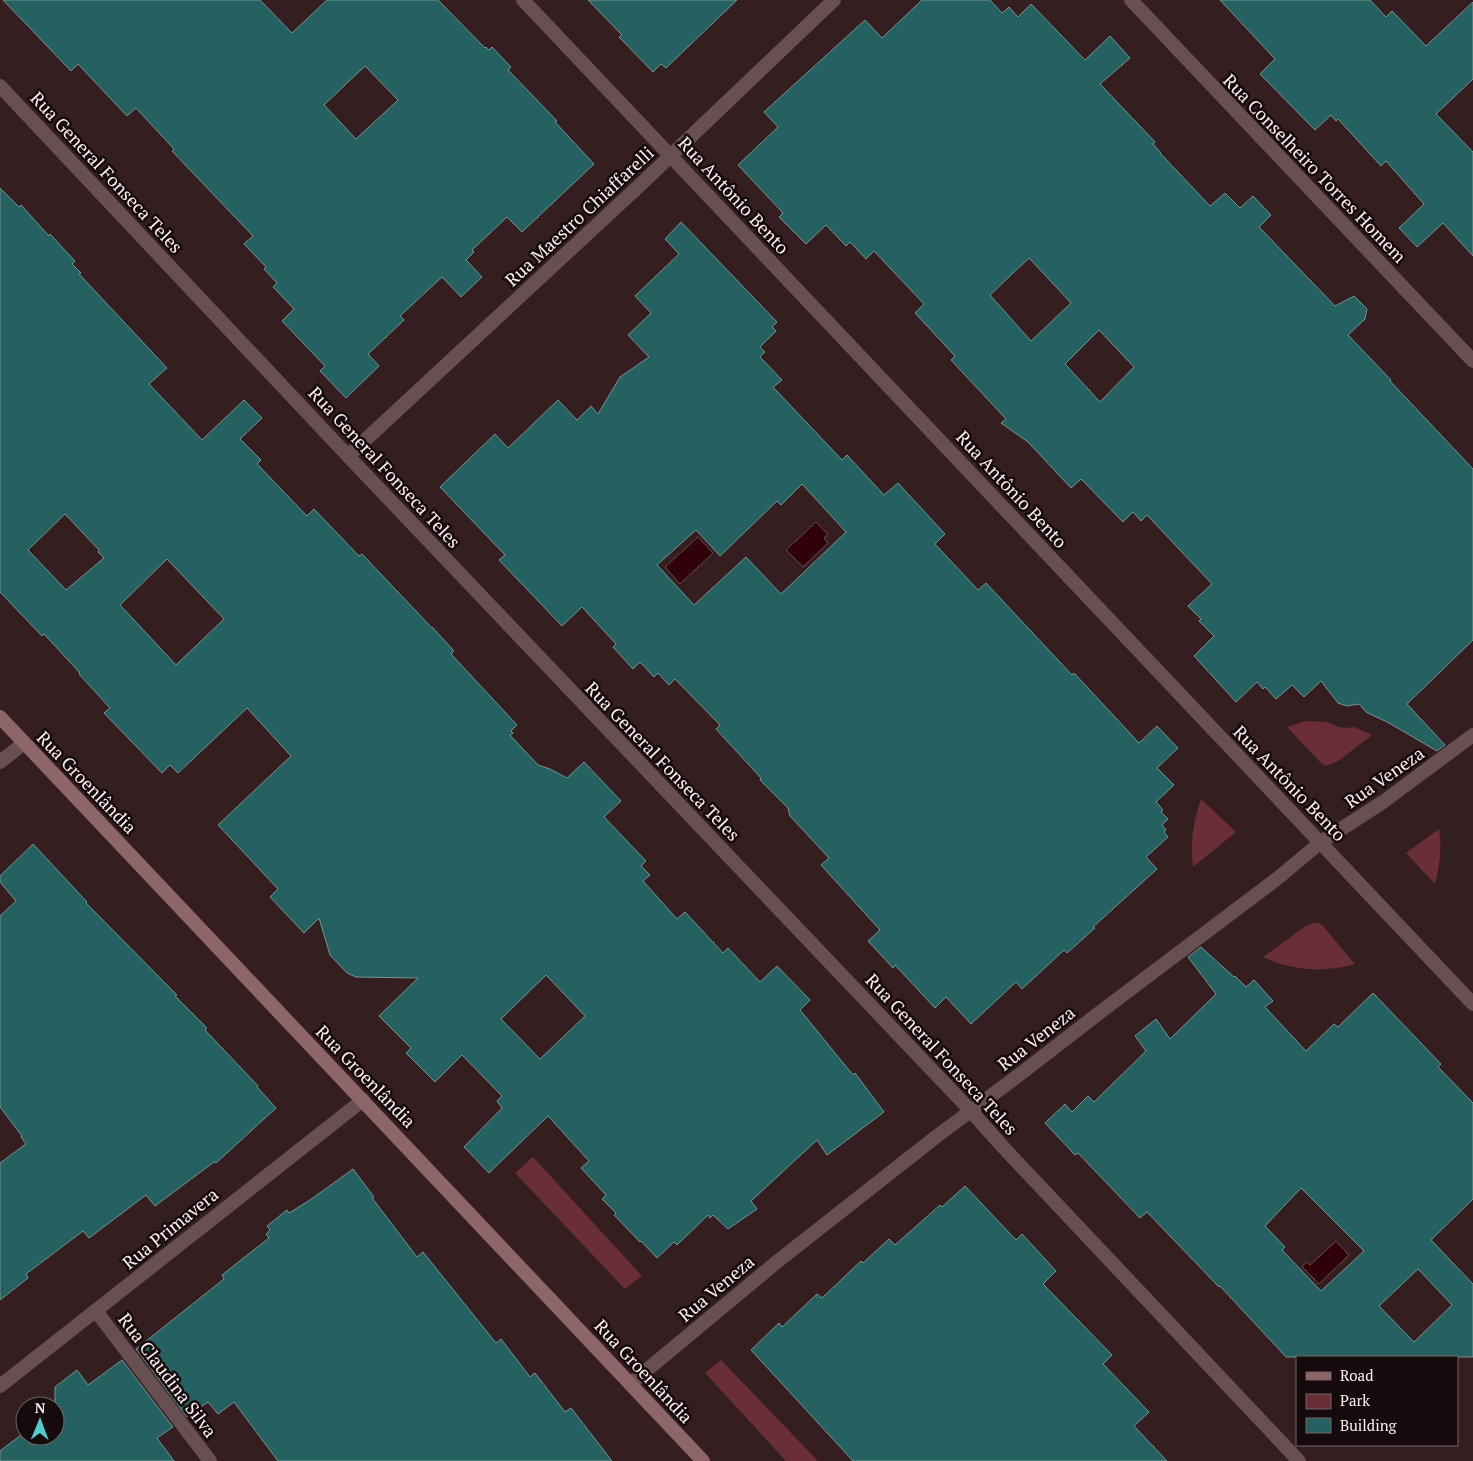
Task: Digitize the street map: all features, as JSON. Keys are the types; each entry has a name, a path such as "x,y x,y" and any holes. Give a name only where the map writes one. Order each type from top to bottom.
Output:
{"main road":[{"name":"Rua Groenlândia","path":"0,717 703,1461"}],"street":[{"name":"Rua Antônio Bento","path":"523,0 1473,1004"},
{"name":"Rua Maestro Chiaffarelli","path":"348,456 671,156 834,0"},
{"name":"Rua Conselheiro Torres Homem","path":"1131,0 1473,361"},
{"name":"Rua General Fonseca Teles","path":"0,86 348,456 971,1111 1299,1461"},
{"name":"Rua Veneza","path":"630,1384 778,1261 971,1111 1278,878 1321,842 1383,802 1473,735"},
{"path":"0,762 24,743"},
{"name":"Rua Primavera","path":"0,1386 363,1100"},
{"name":"Rua Claudina Silva","path":"96,1311 210,1461"}],"green space":[{"path":"1306,721 1327,722 1346,728 1354,727 1372,735 1338,761 1326,766 1287,727"},
{"path":"1201,799 1236,832 1193,867 1193,833"},
{"path":"1439,829 1440,856 1435,884 1406,853"},
{"path":"1313,923 1322,925 1355,964 1332,969 1309,969 1274,962 1263,957 1304,927"},
{"path":"533,1157 642,1276 625,1289 515,1173"},
{"path":"721,1360 818,1461 786,1461 705,1373"}],"shaded area":[{"path":"816,522 828,534 824,538 828,543 803,567 786,550"},
{"path":"698,537 713,553 680,584 665,567"},
{"path":"1336,1241 1349,1255 1319,1284 1302,1267 1306,1262 1310,1265"}],"building":[{"path":"3,0 260,0 292,33 327,0 438,0 485,48 489,50 492,47 511,67 508,70 557,121 555,122 594,164 522,232 507,217 472,250 474,252 466,260 482,277 461,297 442,277 400,316 404,320 368,354 379,366 346,398 320,371 325,366 282,321 294,309 273,287 277,283 264,269 266,267 244,244 253,236 172,151 174,149 136,108 127,116 78,64 71,71","holes":["365,66 398,100 356,139 324,105"]},
{"path":"588,0 737,0 666,68 661,64 653,72 619,37 622,35"},
{"path":"922,0 990,0 1002,13 1009,7 1018,17 1031,4 1085,60 1110,36 1130,58 1100,84 1155,142 1153,144 1160,153 1210,206 1225,193 1240,208 1253,196 1271,215 1259,227 1335,306 1354,296 1367,309 1365,319 1348,335 1473,469 1473,640 1407,704 1445,745 1437,751 1366,712 1359,704 1347,706 1338,703 1321,681 1304,697 1292,685 1276,699 1265,687 1263,689 1257,682 1236,702 1194,656 1214,636 1199,621 1201,619 1188,606 1212,584 1147,515 1141,521 1133,512 1123,522 1081,479 1071,488 1028,442 1001,423 1006,419 951,360 955,356 915,313 924,304 874,251 866,259 850,242 846,246 826,225 806,244 779,217 783,213 738,165 778,127 764,112 865,20 882,38","holes":["1029,258 1071,303 1031,341 990,295","1099,330 1134,367 1100,402 1065,364"]},
{"path":"1220,0 1370,0 1386,17 1392,11 1426,46 1473,2 1473,79 1436,114 1473,152 1473,256 1443,223 1417,247 1399,228 1424,204 1386,161 1381,166 1338,119 1336,121 1331,115 1315,130 1260,74 1275,59"},
{"path":"0,188 19,207 21,205 49,236 50,234 75,261 72,264 81,273 79,274 167,368 149,384 202,440 244,400 262,418 240,439 261,460 257,464 307,516 314,509 359,556 362,554 432,627 454,651 451,654 517,725 510,735 538,765 567,778 584,762 621,801 604,817 646,861 641,866 650,875 643,881 677,919 685,912 723,953 728,948 760,982 777,966 810,1000 800,1010 853,1075 855,1073 884,1112 827,1155 817,1140 751,1201 757,1209 728,1229 713,1215 710,1218 708,1215 677,1245 674,1242 657,1258 614,1215 616,1213 602,1199 606,1195 581,1168 589,1161 548,1116 489,1173 464,1147 502,1108 497,1101 502,1096 462,1055 435,1082 406,1053 411,1048 379,1016 418,978 356,977 347,973 330,955 319,918 304,933 270,897 278,889 218,825 291,756 247,708 178,773 170,765 162,773 104,713 110,708 80,673 44,634 42,636 0,592","holes":["65,514 99,550 98,552 104,558 66,590 28,550","167,559 224,619 176,665 120,605","546,975 585,1016 540,1059 501,1019"]},
{"path":"681,222 777,322 772,327 776,331 760,347 765,352 760,357 782,380 773,387 842,460 847,455 884,495 898,483 945,534 935,544 978,590 986,583 1139,743 1157,726 1178,748 1157,768 1174,785 1156,802 1163,810 1161,812 1168,819 1162,825 1168,837 1146,857 1157,869 1067,953 1064,950 1022,989 1016,982 971,1024 946,997 935,1008 895,965 893,968 868,941 880,930 821,865 829,858 790,816 788,808 760,780 761,778 716,729 720,725 675,679 669,685 658,673 654,677 640,662 633,669 613,647 616,644 582,607 562,626 499,560 505,555 440,487 495,434 508,448 558,400 577,420 591,406 598,414 620,377 649,357 628,335 651,313 635,296 679,254 665,239","holes":["802,484 846,532 781,594 746,557 694,605 657,565 696,530 720,556 777,501 781,505"]},
{"path":"33,844 86,903 177,995 175,996 207,1028 205,1030 276,1108 216,1163 214,1162 155,1206 146,1195 89,1238 83,1231 26,1274 28,1278 0,1300 0,1163 26,1144 0,1107 0,916 16,901 0,882 0,876"},
{"path":"1201,947 1246,987 1254,980 1273,1001 1265,1007 1306,1051 1334,1024 1338,1027 1373,993 1441,1064 1438,1067 1473,1103 1473,1199 1431,1240 1473,1284 1473,1357 1286,1357 1147,1212 1140,1218 1078,1153 1075,1155 1045,1123 1065,1104 1072,1112 1088,1096 1094,1102 1146,1051 1135,1036 1156,1019 1170,1039 1216,994 1188,957","holes":["1301,1188 1364,1251 1321,1291 1282,1250 1285,1247 1265,1226","1418,1269 1452,1305 1414,1342 1379,1306"]},
{"path":"353,1169 374,1197 372,1198 417,1257 423,1252 496,1343 501,1339 530,1377 535,1373 565,1412 571,1408 612,1461 278,1461 234,1402 218,1414 208,1402 187,1417 136,1349 224,1279 222,1275 269,1238 266,1234 270,1230 267,1226 287,1210 289,1213 310,1200"},
{"path":"965,1186 1016,1240 1022,1234 1056,1271 1043,1284 1112,1355 1103,1364 1149,1412 1134,1426 1167,1461 853,1461 751,1350 779,1323 782,1327 817,1294 822,1298 861,1261 863,1263 889,1239 895,1245 940,1205 942,1207"},
{"path":"122,1360 173,1427 157,1438 174,1461 0,1461 0,1451 15,1440 15,1446 65,1446 65,1396 55,1396 55,1387 77,1370 88,1385"}]}
